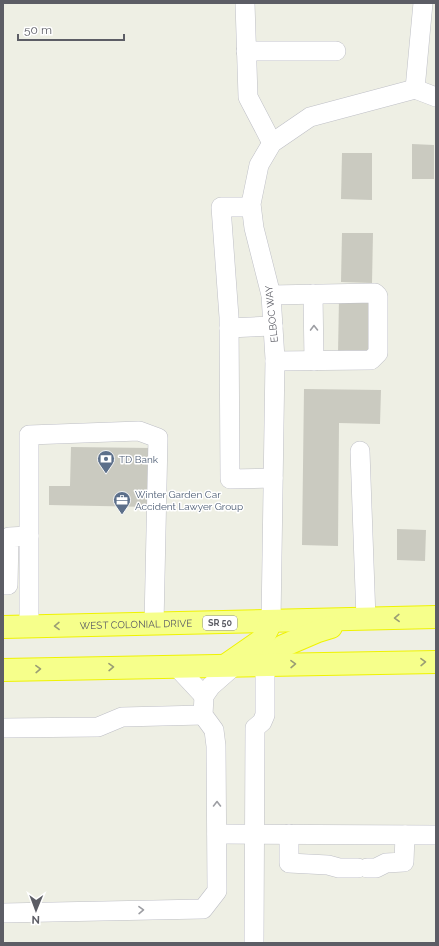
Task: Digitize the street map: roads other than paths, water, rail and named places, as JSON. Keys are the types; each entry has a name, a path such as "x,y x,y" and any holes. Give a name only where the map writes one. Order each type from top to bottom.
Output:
{"highway":[{"name":"WEST COLONIAL DRIVE","path":"3,627 436,617"},
{"path":"265,665 283,646 302,637 318,631 366,619"},
{"path":"230,665 262,640 271,622"},
{"path":"6,674 176,666 436,662"}],"street":[{"path":"245,3 248,97 272,143"},
{"path":"423,3 416,89 436,97"},
{"path":"246,51 336,51"},
{"name":"ELBOC WAY","path":"271,622 275,362 271,295 254,228 251,207 259,165 272,143 310,117 416,89"},
{"path":"251,207 221,207 229,328 230,479 274,478"},
{"path":"271,295 375,293 378,296 378,353 371,360 275,362"},
{"path":"313,294 314,361"},
{"path":"229,328 273,326"},
{"path":"29,627 29,434 139,431 158,438 154,624"},
{"path":"360,451 366,619"},
{"path":"3,585 8,585 9,537 29,536"},
{"path":"3,912 203,909 217,891 216,746 214,730 203,715 204,696 230,665"},
{"path":"254,943 254,728 262,722 265,715 265,665"},
{"path":"176,666 204,696"},
{"path":"9,729 98,727 122,717 203,715"},
{"path":"217,834 436,835"},
{"path":"289,834 289,863 328,865 339,868 376,868 386,863 404,862 405,835"},
{"path":"328,865 337,857 377,856 386,863"}],"place":[{"name":"TD Bank","path":"106,474"},
{"name":"Winter Garden Car Accident Lawyer Group","path":"122,515"}]}
